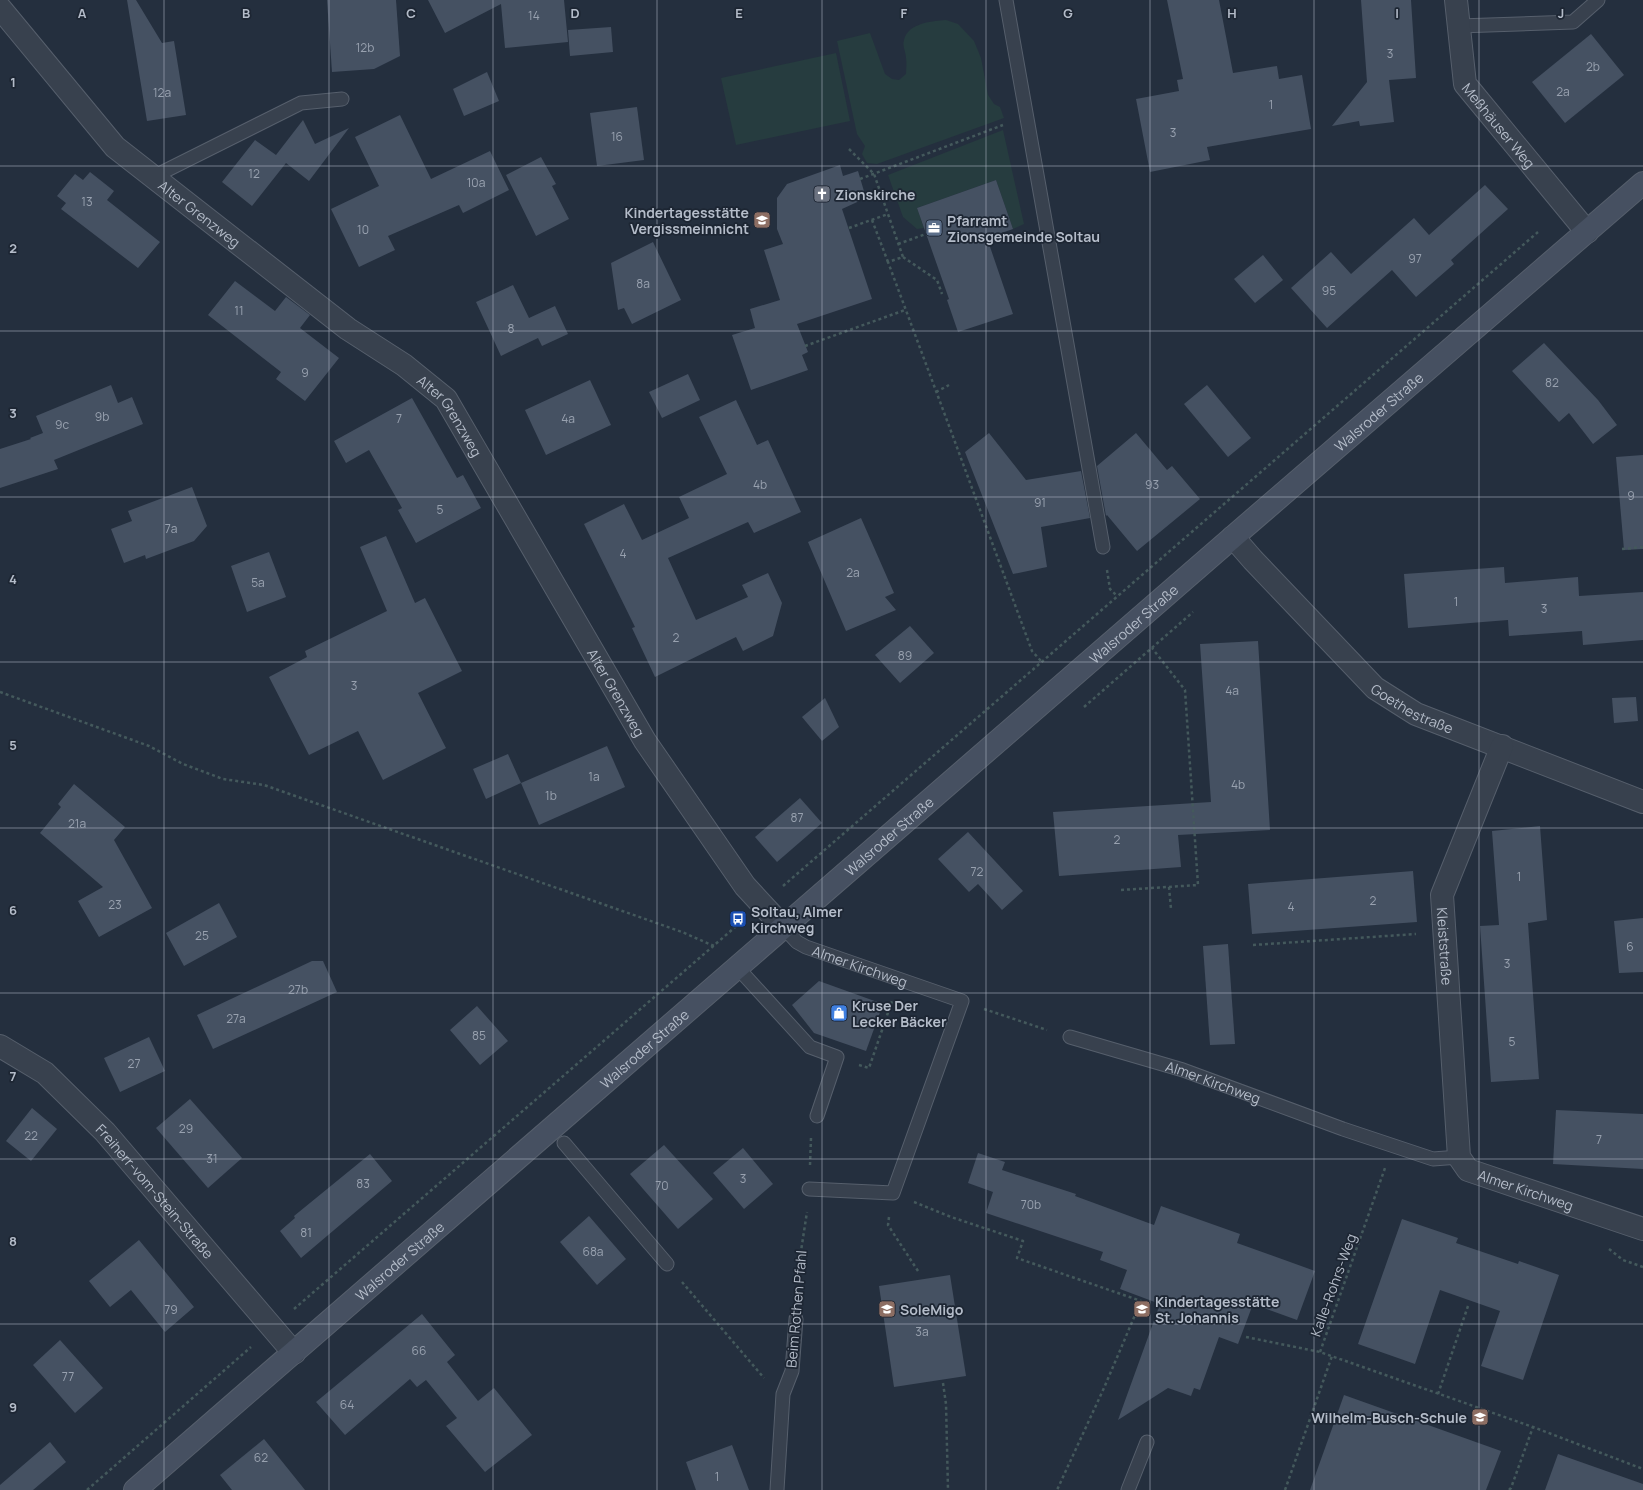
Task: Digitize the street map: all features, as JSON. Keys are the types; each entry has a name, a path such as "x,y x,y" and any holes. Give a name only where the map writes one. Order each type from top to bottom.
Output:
{"main road":[{"name":"Walsroder Straße","path":"135,1490 1233,537 1643,184"}],"street":[{"name":"Meßhäuser Weg","path":"1456,0 1465,84 1587,232"},
{"name":"Alter Grenzweg","path":"0,8 115,147 348,329 404,365 446,399 645,741 745,886 783,927"},
{"name":"Goethestraße","path":"1233,537 1375,688 1416,714 1502,746 1643,802"},
{"name":"Kleiststraße","path":"1459,1157 1442,895 1502,746"},
{"name":"Freiherr-vom-Stein-Straße","path":"0,1046 45,1073 104,1132 294,1353"},
{"name":"Almer Kirchweg","path":"1459,1157 1468,1170 1473,1172 1643,1229"}],"lane":[{"path":"1006,0 1103,547"},
{"path":"1459,26 1573,22 1598,0"},
{"path":"153,176 301,103 342,99"},
{"name":"Almer Kirchweg","path":"783,927 797,942 806,947 962,1001"},
{"path":"737,967 810,1047 837,1057 817,1116"},
{"path":"809,1189 892,1193 962,1001"},
{"name":"Almer Kirchweg","path":"1070,1037 1183,1070 1433,1159 1459,1157"},
{"path":"564,1143 667,1264"},
{"name":"Beim Rothen Pfahl","path":"778,1490 783,1394 792,1371 796,1319"},
{"path":"1128,1490 1147,1442"}],"path":[{"path":"860,179 1026,117"},
{"path":"849,149 874,174 903,257 937,280 942,294"},
{"path":"848,228 888,214"},
{"path":"872,220 1032,651 1041,661"},
{"path":"785,884 1538,232"},
{"path":"898,244 926,234"},
{"path":"888,262 903,257"},
{"path":"805,346 905,310"},
{"path":"936,392 949,385"},
{"path":"1622,549 1643,547"},
{"path":"1109,582 1110,589 1117,596"},
{"path":"1121,890 1198,885 1186,690 1152,648"},
{"path":"0,692 149,746 183,764 223,779 264,785 682,932 714,946"},
{"path":"1169,887 1171,909"},
{"path":"290,1313 742,921"},
{"path":"1253,945 1444,932"},
{"path":"837,1057 869,1068 899,980"},
{"path":"962,1001 1070,1037"},
{"name":"Kalle-Rohrs-Weg","path":"1285,1490 1332,1356 1320,1352 1393,1146"},
{"path":"892,1193 951,1217 1023,1241 1017,1258 1141,1301 1104,1388 1057,1490"},
{"name":"Beim Rothen Pfahl","path":"796,1319 801,1251 806,1223"},
{"path":"888,1225 918,1271"},
{"path":"1623,1260 1643,1267"},
{"path":"667,1264 774,1389 783,1394"},
{"path":"1438,1394 1468,1306"},
{"path":"1246,1336 1320,1352"},
{"path":"87,1490 253,1346"},
{"path":"1332,1356 1533,1427 1643,1469"},
{"path":"943,1383 946,1404 948,1490"},
{"path":"1509,1490 1533,1427"}],"green space":[{"path":"946,20 958,24 974,41 981,58 988,95 994,104 1000,107 1004,118 877,164 867,163 862,154 865,146 857,134 837,41 870,33 885,74 892,79 899,80 906,74 906,56 903,44 906,34 915,26 934,21"},
{"path":"836,53 850,121 736,145 721,78"},
{"path":"1003,130 1024,224 1013,229 996,180 917,208 924,228 917,229 903,217 888,175"}],"building":[{"path":"127,0 136,0 162,43 174,41 186,115 147,121"},
{"path":"327,0 396,0 400,56 374,69 332,72"},
{"path":"428,0 564,0 568,42 505,48 501,4 445,33"},
{"path":"1167,0 1219,0 1233,73 1277,66 1279,79 1302,75 1311,129 1207,147 1210,160 1150,172 1136,99 1179,91 1177,80 1183,79"},
{"path":"1361,0 1411,0 1416,78 1389,80 1394,122 1360,126 1359,121 1332,126 1367,82"},
{"path":"611,27 613,52 570,56 568,30"},
{"path":"1591,34 1624,75 1565,123 1532,82"},
{"path":"487,72 499,101 464,116 453,89"},
{"path":"637,107 644,160 597,166 590,113"},
{"path":"400,115 431,179 490,151 509,190 463,213 459,205 388,236 395,250 359,267 331,209 379,186 355,137"},
{"path":"303,120 315,144 349,128 309,181 286,163 252,206 222,182 255,140 276,155"},
{"path":"541,157 556,184 552,186 569,219 536,236 506,175"},
{"path":"840,165 843,176 858,171 866,198 842,209 872,299 797,324 808,352 802,355 808,370 751,390 732,335 755,328 750,309 780,300 764,250 783,244 777,229 777,198 787,184"},
{"path":"90,172 114,191 107,200 160,242 138,268 61,209 66,203 57,196 75,174 83,180"},
{"path":"996,180 1013,229 987,238 1013,314 958,332 947,300 949,299 917,208"},
{"path":"1485,185 1508,209 1451,260 1454,264 1416,297 1392,270 1327,328 1291,288 1331,252 1351,274 1414,218 1429,235"},
{"path":"653,242 681,300 632,324 624,308 618,310 611,263"},
{"path":"1263,255 1283,280 1255,303 1234,279"},
{"path":"235,281 275,311 286,297 310,315 300,328 339,358 305,401 276,379 281,372 208,315"},
{"path":"513,285 529,318 555,306 568,334 542,346 538,338 501,356 476,302"},
{"path":"1544,343 1598,400 1617,425 1593,444 1569,413 1559,422 1512,371"},
{"path":"688,374 700,400 662,418 649,392"},
{"path":"590,380 611,425 546,455 525,410"},
{"path":"111,385 118,403 132,397 143,424 54,460 58,469 0,488 0,449 31,439 30,438 43,433 36,416"},
{"path":"1207,385 1251,438 1228,457 1184,404"},
{"path":"412,398 457,478 463,475 481,508 416,543 398,510 402,508 369,450 346,463 334,441"},
{"path":"736,400 757,445 768,440 801,512 754,533 748,522 668,558 696,620 748,597 742,585 768,573 782,603 773,636 743,651 736,637 655,677 632,628 635,627 584,524 624,504 642,540 689,518 679,497 727,474 699,417"},
{"path":"989,433 1026,480 1081,471 1090,518 1041,527 1047,567 1013,574 965,452"},
{"path":"1136,433 1167,470 1172,466 1200,499 1137,551 1107,515 1106,516 1097,466"},
{"path":"1643,455 1643,549 1624,550 1616,457"},
{"path":"192,487 207,526 194,541 146,559 145,555 124,563 111,529 132,521 128,511"},
{"path":"861,518 894,593 885,597 896,610 846,631 808,542"},
{"path":"386,536 415,603 425,598 462,671 418,693 446,748 383,780 358,731 309,755 269,677 307,657 305,651 387,611 360,547"},
{"path":"269,552 286,597 247,612 231,566"},
{"path":"1504,567 1505,583 1578,577 1579,596 1643,592 1643,640 1583,645 1582,631 1509,636 1508,620 1408,628 1404,574"},
{"path":"910,626 934,653 900,683 875,655"},
{"path":"1258,641 1270,830 1178,835 1181,867 1059,876 1053,812 1211,802 1200,644"},
{"path":"1636,697 1638,721 1614,723 1612,698"},
{"path":"825,698 839,727 822,741 802,717"},
{"path":"607,746 625,787 539,825 521,783"},
{"path":"508,754 521,783 486,799 473,769"},
{"path":"74,784 125,827 114,840 152,908 99,937 78,901 103,887 40,833 61,807 58,804"},
{"path":"800,798 822,823 777,862 755,837"},
{"path":"1540,826 1547,920 1528,923 1539,1079 1491,1082 1480,926 1499,925 1492,831"},
{"path":"968,832 1023,891 1002,910 978,884 969,892 938,859"},
{"path":"1413,871 1417,922 1252,934 1248,884"},
{"path":"219,903 237,937 184,966 166,933"},
{"path":"1643,918 1643,972 1619,973 1614,921"},
{"path":"1228,944 1235,1044 1210,1045 1203,946"},
{"path":"312,961 323,961 337,992 213,1049 197,1015"},
{"path":"819,981 883,1004 866,1051 814,1033 792,1005"},
{"path":"477,1006 508,1041 480,1065 450,1030"},
{"path":"149,1037 165,1071 120,1092 104,1058"},
{"path":"190,1099 242,1158 208,1188 156,1128"},
{"path":"32,1108 57,1129 31,1161 6,1141"},
{"path":"1556,1110 1643,1114 1643,1169 1553,1164"},
{"path":"664,1145 713,1199 678,1229 630,1174"},
{"path":"743,1148 773,1184 744,1209 713,1173"},
{"path":"978,1153 1005,1162 1002,1170 1076,1194 1075,1196 1154,1225 1161,1206 1240,1234 1237,1243 1315,1271 1297,1320 1253,1304 1238,1344 1219,1337 1200,1390 1194,1388 1191,1396 1168,1388 1118,1420 1160,1304 1120,1289 1127,1270 1100,1260 1103,1252 986,1213 993,1192 968,1183"},
{"path":"370,1154 392,1181 301,1258 280,1231 295,1218 294,1216"},
{"path":"589,1216 626,1259 597,1285 560,1242"},
{"path":"1402,1219 1458,1238 1456,1243 1518,1264 1519,1261 1559,1275 1523,1380 1481,1366 1500,1311 1440,1290 1415,1364 1358,1344"},
{"path":"139,1240 194,1307 165,1332 131,1290 110,1307 89,1281"},
{"path":"950,1275 966,1376 894,1387 879,1286"},
{"path":"422,1314 455,1355 447,1362 478,1401 494,1388 532,1435 485,1472 446,1426 457,1418 426,1380 417,1387 410,1379 345,1435 316,1402"},
{"path":"60,1340 103,1388 75,1413 33,1365"},
{"path":"1344,1395 1501,1451 1486,1490 1310,1490"},
{"path":"264,1439 305,1490 232,1490 220,1475"},
{"path":"50,1442 66,1462 33,1490 0,1490 0,1485"},
{"path":"732,1445 749,1490 696,1490 686,1462"},
{"path":"1558,1454 1643,1484 1643,1490 1545,1490"}],"place":[{"name":"Zionskirche","path":"822,194"},
{"name":"Kindertagesstätte Vergissmeinnicht","path":"762,220"},
{"name":"Pfarramt Zionsgemeinde Soltau","path":"934,228"},
{"name":"Soltau, Almer Kirchweg","path":"738,919"},
{"name":"Kruse Der Lecker Bäcker","path":"839,1013"},
{"name":"SoleMigo","path":"887,1309"},
{"name":"Kindertagesstätte St. Johannis","path":"1142,1309"},
{"name":"Wilhelm-Busch-Schule","path":"1480,1417"}]}
